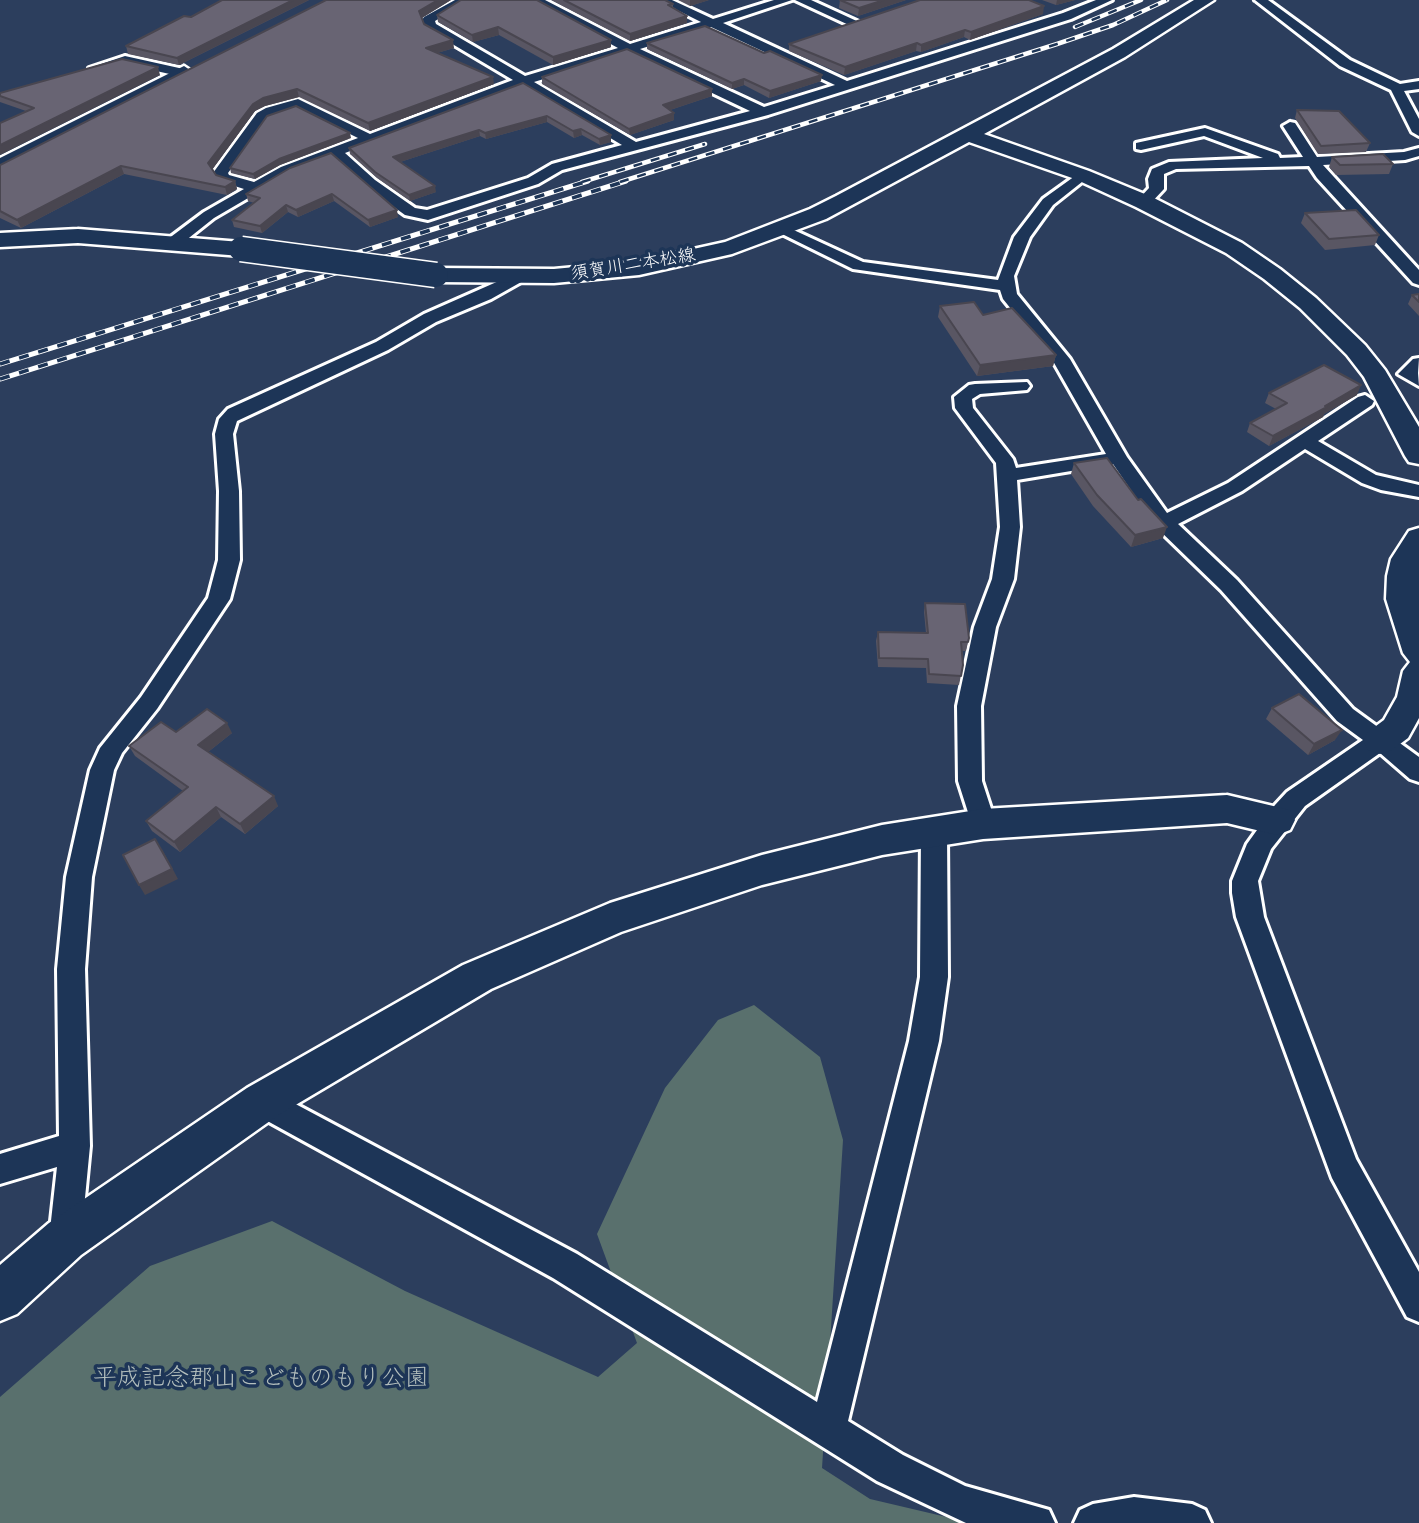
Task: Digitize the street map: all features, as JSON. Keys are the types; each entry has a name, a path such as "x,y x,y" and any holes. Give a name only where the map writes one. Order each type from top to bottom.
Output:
{"street":[{"path":"464,0 428,20 431,26 632,145"},
{"path":"536,0 628,48 763,112"},
{"path":"663,0 845,85"},
{"path":"174,242 209,215 286,170 526,80 786,0"},
{"path":"800,0 861,22 831,31"},
{"path":"335,152 370,183 410,212 428,215 533,181 556,167 763,112 1067,16 1106,0"},
{"name":"須賀川二本松線","path":"0,240 78,236 174,242 436,275 517,278 603,271 675,261 732,247 844,201 1119,52 1206,0"},
{"path":"1261,0 1345,63 1398,88 1419,85"},
{"path":"1045,8 1067,16"},
{"path":"772,50 795,43"},
{"path":"80,71 125,60 183,73"},
{"path":"0,166 205,63"},
{"path":"1398,88 1398,93 1419,132"},
{"path":"255,187 224,178 220,173 262,116 271,111 299,103 370,139"},
{"path":"1290,126 1310,161 1419,280"},
{"path":"1141,146 1205,132 1279,162"},
{"path":"968,135 1082,175 1234,248 1308,303 1356,350 1377,375 1419,456"},
{"path":"1143,202 1157,189 1157,172 1165,167 1405,156 1419,152"},
{"path":"1082,175 1048,202 1022,237 1011,260 1006,286 1009,295 1061,359 1118,458 1164,523 1229,585 1345,715 1419,772"},
{"path":"780,229 859,266 1006,286"},
{"path":"65,1239 75,1146 71,969 79,877 102,770 112,748 149,703 219,599 229,560 229,491 224,434 228,419 235,413 382,346 430,318 517,278"},
{"path":"1419,363 1407,374 1419,381"},
{"path":"983,824 970,781 969,706 985,627 1003,579 1009,547 1007,475 1006,463 964,408 963,397 975,389 1021,386"},
{"path":"1164,523 1236,487 1307,442 1364,401"},
{"path":"1307,442 1369,479 1388,486 1419,491"},
{"path":"1007,475 1118,458"},
{"path":"1419,538 1406,559 1402,576 1402,599 1419,653"},
{"path":"1419,671 1414,697 1396,729 1296,799 1260,844 1245,881 1250,917 1342,1167 1419,1305"},
{"path":"0,1297 65,1239 262,1102 477,976 610,919 762,870 882,840 983,824 1227,809 1277,820"},
{"path":"828,1430 924,1041 934,977 934,833"},
{"path":"262,1102 565,1266 890,1468 960,1503 1036,1523"},
{"path":"0,1169 75,1146"},
{"path":"1093,1523 1134,1516 1192,1523"}],"green space":[{"name":"平成記念郡山こどものもり公園","path":"754,1005 820,1057 843,1140 822,1468 870,1499 972,1523 0,1523 0,1397 150,1266 272,1221 405,1291 598,1377 637,1343 597,1234 665,1088 718,1020"}],"building":[{"path":"222,0 293,0 177,58 126,46 184,16 191,17"},
{"path":"326,0 438,0 419,11 424,24 453,40 426,48 493,77 368,123 297,89 263,98 253,104 208,163 216,175 235,181 225,187 121,166 17,220 0,211 0,165"},
{"path":"461,0 537,0 611,40 553,57 498,27 472,35 437,15"},
{"path":"564,0 665,0 673,4 668,5 687,16 630,34"},
{"path":"840,0 884,0 859,8"},
{"path":"920,0 1029,0 1044,6 971,32 965,30 921,45 917,43 845,67 789,44"},
{"path":"705,26 764,53 770,51 822,75 770,91 744,79 732,83 647,43"},
{"path":"627,49 712,89 663,105 674,113 629,129 542,77"},
{"path":"122,59 158,67 0,145 0,123 34,108 0,96 0,93"},
{"path":"523,83 611,135 599,139 581,129 573,131 547,116 485,133 479,130 393,157 435,186 409,195 375,172 349,148"},
{"path":"296,106 350,133 279,159 253,174 230,168 267,116"},
{"path":"1297,110 1339,111 1370,143 1321,146"},
{"path":"331,153 397,210 368,220 332,194 296,210 286,205 260,226 232,220 260,198 246,194 290,168"},
{"path":"1383,154 1393,164 1340,165 1332,157"},
{"path":"1356,210 1379,235 1329,239 1305,213"},
{"path":"974,302 983,315 1012,308 1056,355 980,365 940,306"},
{"path":"1324,365 1361,385 1273,436 1250,423 1287,403 1269,393"},
{"path":"1107,458 1138,500 1141,499 1167,527 1135,535 1097,495 1074,463"},
{"path":"925,603 965,604 969,638 968,642 961,642 961,676 929,674 928,659 879,658 878,632 928,633"},
{"path":"1299,694 1342,730 1314,744 1272,708"},
{"path":"207,709 227,723 198,745 274,796 240,824 216,807 174,842 146,821 188,787 129,746 161,722 176,732"},
{"path":"155,839 172,869 139,885 123,855"}],"railway":[{"path":"1075,27 1141,0"},
{"path":"620,182 1057,44 1113,25 1167,0"},
{"path":"582,182 705,144"},
{"path":"0,364 588,181"},
{"path":"0,379 626,181"}]}
